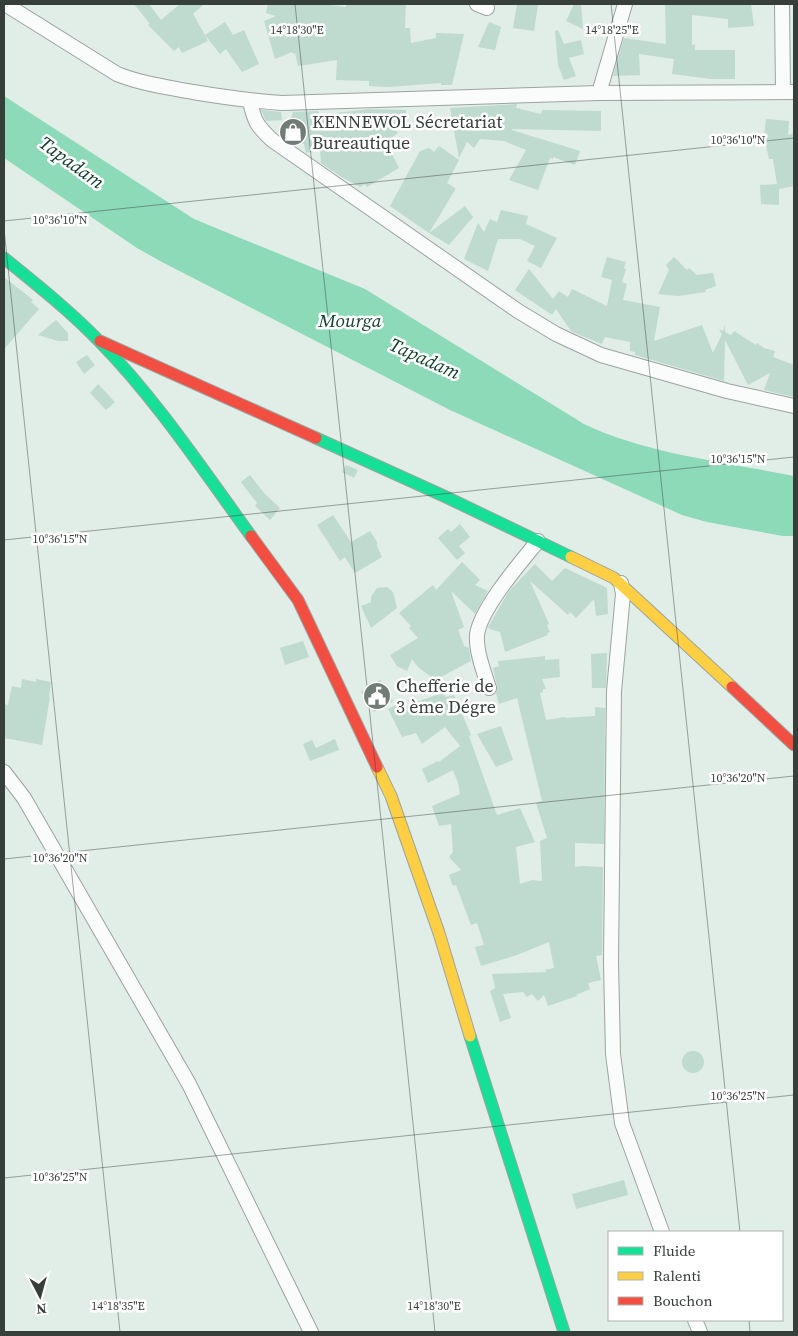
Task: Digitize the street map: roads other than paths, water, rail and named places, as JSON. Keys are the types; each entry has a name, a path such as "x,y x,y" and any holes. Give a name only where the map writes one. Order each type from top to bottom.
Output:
{"main road":[{"path":"4,258 98,340 129,374 173,430 298,600 391,796 439,933 491,1105 564,1332"},
{"path":"98,340 446,497 614,578 794,745"}],"street":[{"path":"5,4 117,74 130,79 152,85 250,101 282,103 599,93 789,92 782,4"},
{"path":"599,93 625,4"},
{"path":"250,101 258,128 272,140 518,311 556,334 601,355 727,391 794,406"},
{"path":"489,688 477,635 481,622 504,582 538,541"},
{"path":"621,584 623,594 614,691 611,962 612,1054 622,1123 662,1231"},
{"path":"4,772 24,798 189,1084 312,1332"}],"water":[{"name":"Mourga","path":"4,96 194,219 365,289 584,424 634,443 660,450 794,476 794,536 783,536 707,522 682,515 450,410 160,261 137,248 4,158"}],"place":[{"name":"KENNEWOL Sécretariat Bureautique","path":"293,132"},
{"name":"Chefferie de 3 ème Dégre","path":"377,696"}],"water label":[{"name":"Tapadam","path":"72,162"},
{"name":"Tapadam","path":"425,358"}]}
